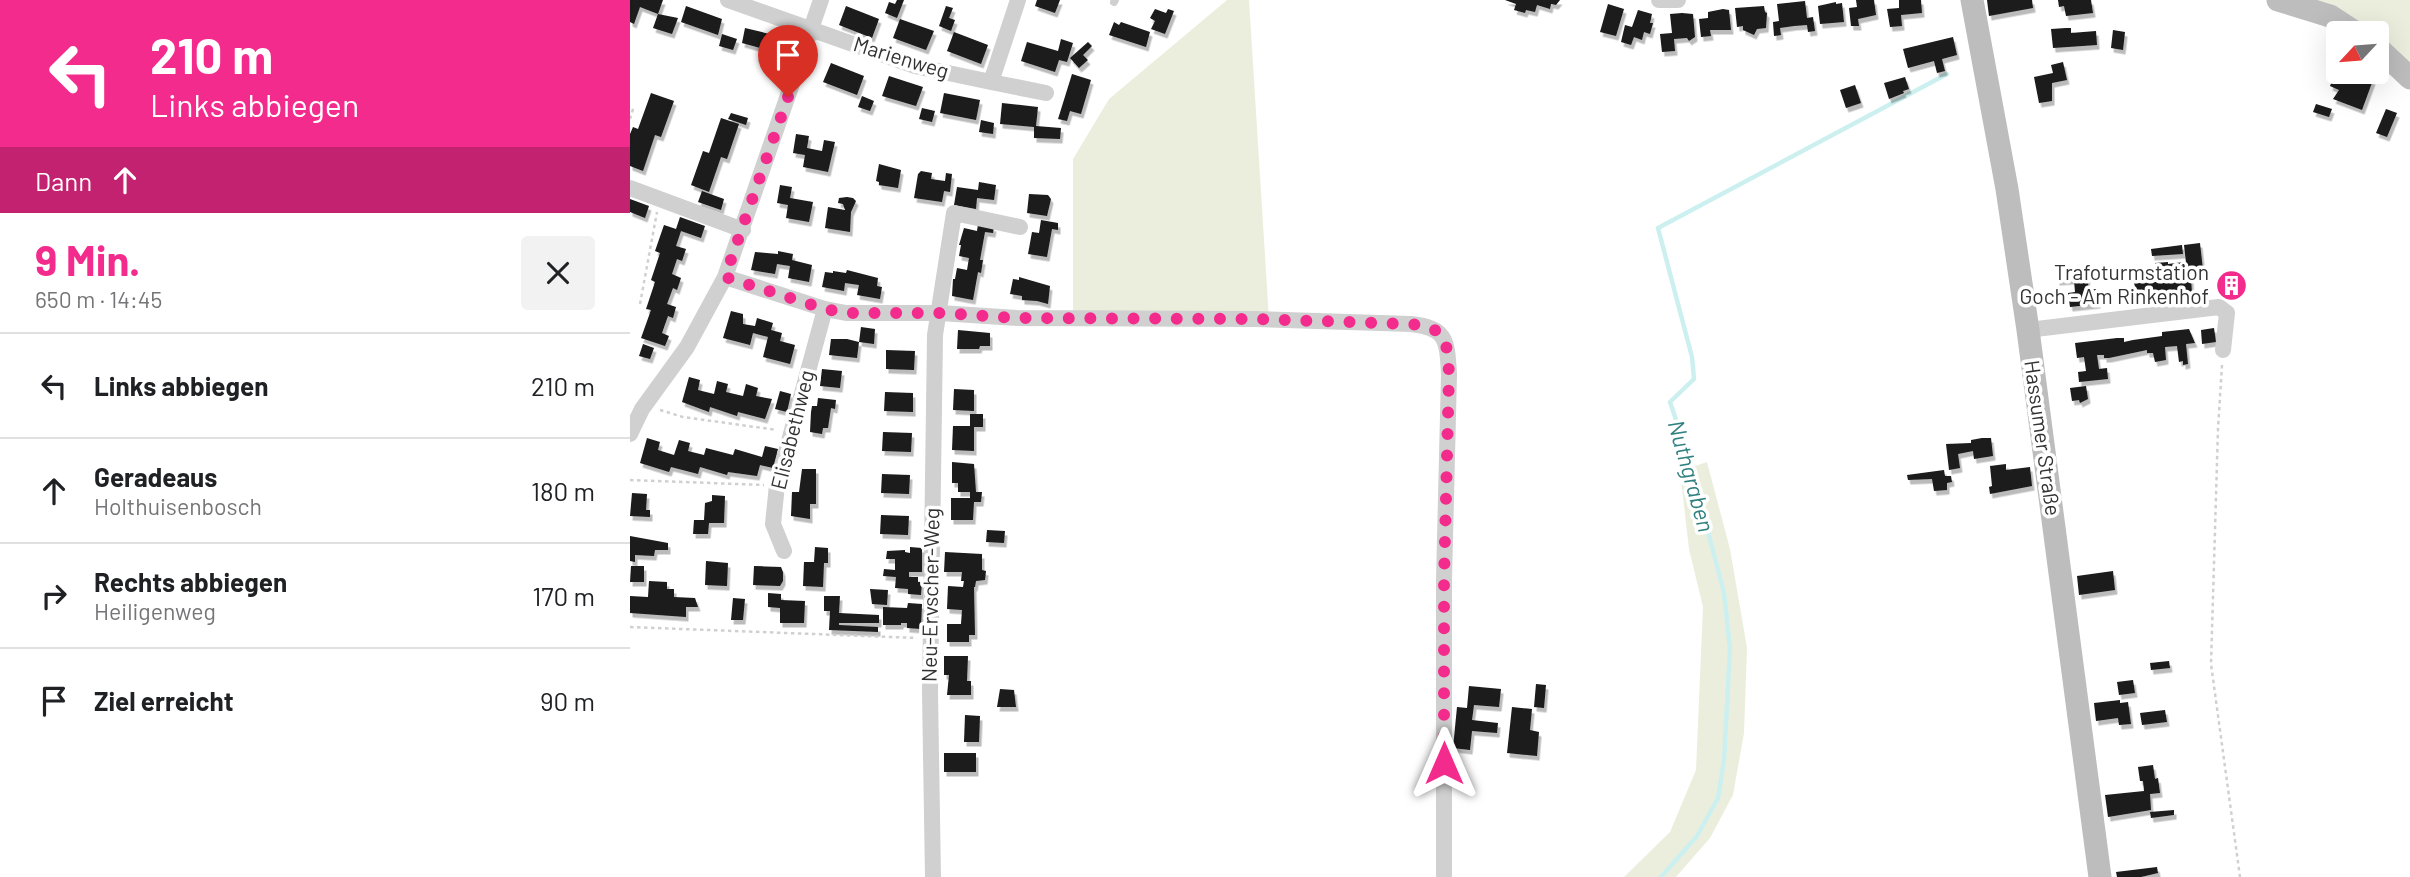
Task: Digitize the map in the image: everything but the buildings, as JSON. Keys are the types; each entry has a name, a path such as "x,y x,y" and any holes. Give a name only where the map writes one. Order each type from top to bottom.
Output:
{"street":[{"name":"Marienweg","path":"728,0 915,66 1046,93"},
{"path":"636,415 687,347 725,277 821,0"},
{"path":"991,82 1018,0"},
{"path":"1659,0 1678,0"},
{"name":"Hassumer Straße","path":"1972,0 2007,189 2028,330 2101,877"},
{"path":"2278,0 2338,21"},
{"path":"2389,58 2410,78"},
{"path":"630,188 743,230"},
{"name":"Neu-Ervscher-Weg","path":"933,877 930,783 935,335 954,213 1020,227"},
{"path":"725,277 825,309 846,313 940,313 1017,318 1255,319 1411,324 1427,326 1440,332 1448,346 1449,374 1444,580 1444,877"},
{"path":"2028,330 2219,307 2227,313 2223,350"},
{"name":"Elisabethweg","path":"784,551 774,524 778,485 825,309"}],"path":[{"path":"630,119 634,106"},
{"path":"640,304 659,199"},
{"path":"2223,350 2217,443 2211,664 2240,877"},
{"path":"636,415 683,417 791,431"},
{"path":"630,480 778,485"},
{"path":"630,627 931,638"}],"green space":[{"path":"1227,0 1249,0 1269,320 1073,319 1073,159 1109,99"},
{"path":"2309,0 2410,0 2410,65 2389,48 2389,21 2349,21"},
{"path":"1707,462 1730,549 1747,648 1744,733 1733,795 1710,838 1676,877 1624,877 1670,832 1696,770 1703,607 1689,549 1680,471"}],"waterway":[{"name":"Nuthgraben","path":"1661,877 1697,836 1718,798 1724,760 1730,648 1724,593 1688,455 1670,402 1694,379 1692,357 1658,228 1947,74"}],"place":[{"name":"Trafoturmstation Goch - Am Rinkenhof","path":"2232,285"}],"route":[{"path":"788,97 725,277 825,309 846,313 1351,322 1411,324 1427,326 1440,332 1448,346 1449,374 1444,580 1444,763"}]}
